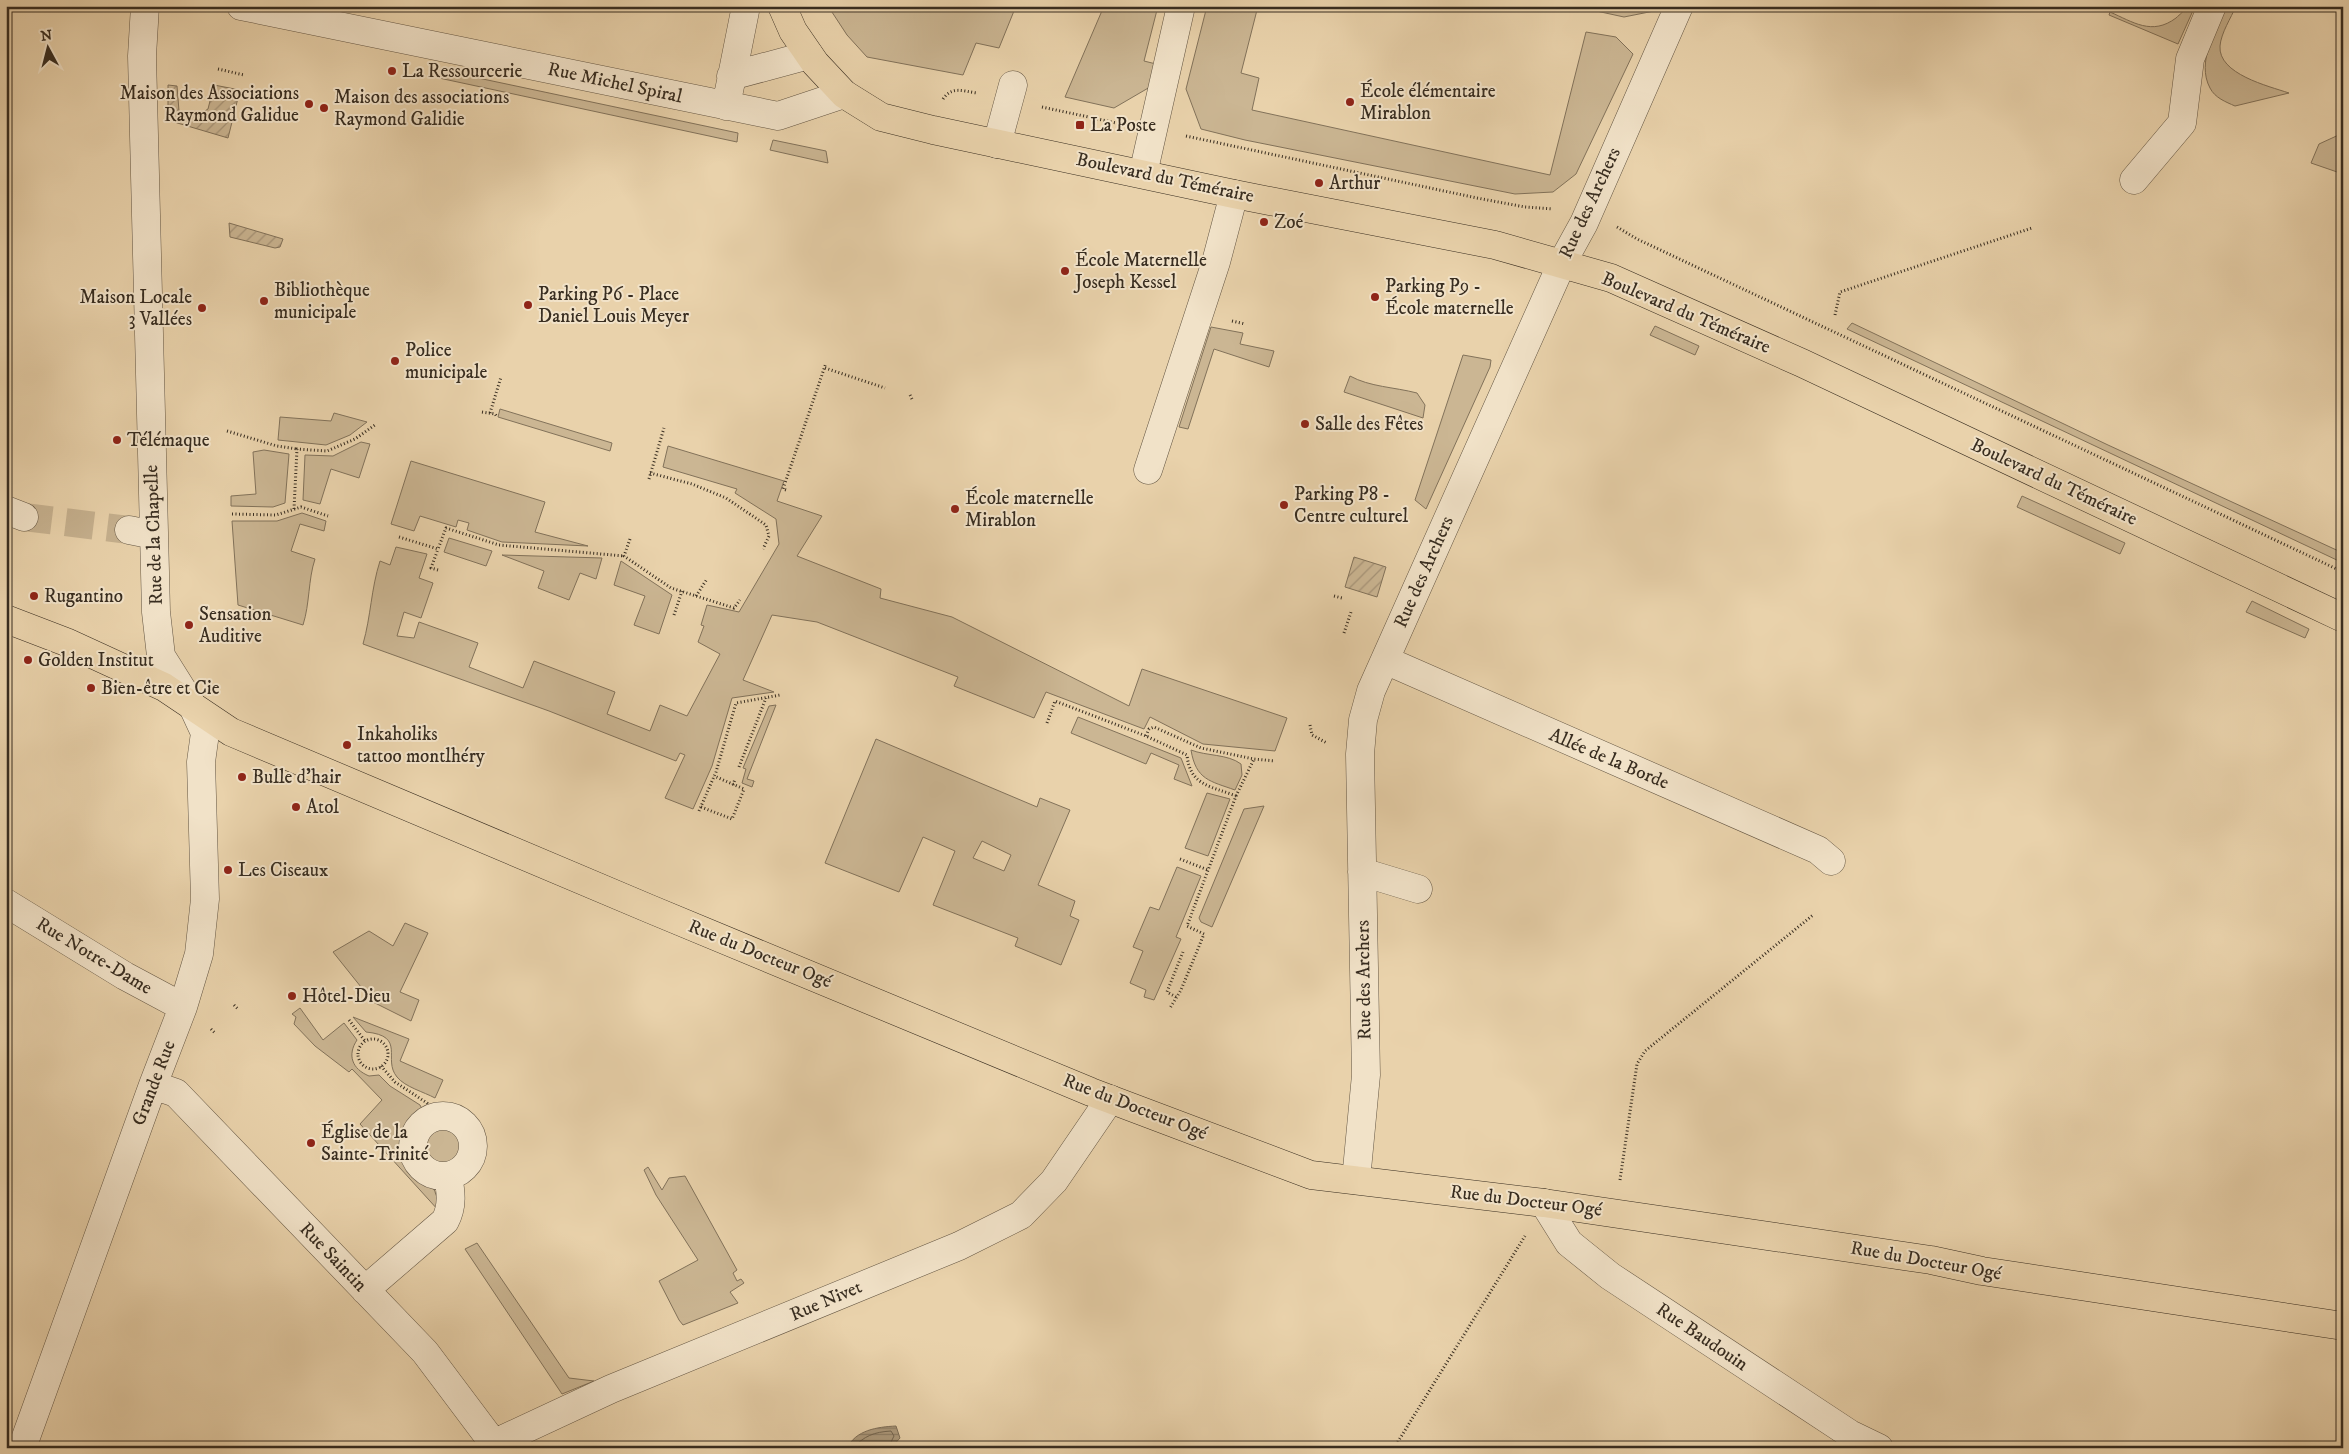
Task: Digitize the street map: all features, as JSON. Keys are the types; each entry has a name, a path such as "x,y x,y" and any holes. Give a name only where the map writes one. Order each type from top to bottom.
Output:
{"main road":[{"name":"Boulevard du Téméraire","path":"782,6 793,31 809,55 844,94 881,117 997,144 1234,194 1495,245 1611,278 1672,304 2343,618"},
{"name":"Rue du Docteur Ogé","path":"6,619 118,665 164,687 231,732 650,909 1110,1099 1312,1175 1544,1203 1931,1260 1982,1272 2343,1326"}],"street":[{"name":"Rue de la Chapelle","path":"145,6 142,56 146,170 141,532 161,656 193,707"},
{"name":"Rue Michel Spiral","path":"241,6 778,116 844,94"},
{"path":"726,106 746,6"},
{"path":"1143,174 1181,6"},
{"name":"Rue des Archers","path":"1356,1180 1366,1075 1360,769 1363,720 1371,691 1562,264 1584,223 1679,6"},
{"path":"2134,180 2182,123 2190,59 2212,6"},
{"path":"732,76 809,55"},
{"path":"997,144 1014,86"},
{"path":"1148,470 1210,280 1234,194"},
{"path":"118,665 139,661 159,644"},
{"name":"Allée de la Borde","path":"1385,660 1801,842 1818,850 1831,861"},
{"name":"Grande Rue","path":"22,1448 183,1007 199,954 205,899 201,762 205,733 193,707"},
{"path":"1362,872 1418,890"},
{"name":"Rue Notre-Dame","path":"6,903 125,976 183,1007"},
{"name":"Rue Saintin","path":"153,1085 176,1093 425,1352 496,1446"},
{"name":"Rue Nivet","path":"496,1446 612,1389 959,1246 1021,1216 1054,1181 1110,1099"},
{"path":"446,1115 456,1118 468,1128 472,1138 471,1158 464,1168 448,1176 431,1173 421,1166 415,1158 412,1142 415,1132 425,1120 435,1116 446,1115"},
{"path":"365,1290 445,1220 450,1211 451,1204 448,1176"},
{"name":"Rue Baudouin","path":"1544,1203 1569,1243 1610,1276 1850,1434 1880,1448"}],"path":[{"path":"218,68 244,75"},
{"path":"941,105 948,92 954,89 981,94"},
{"path":"1037,106 1116,123"},
{"path":"1182,136 1476,198 1524,207 1560,210"},
{"path":"1615,226 1637,239 2343,572"},
{"path":"1835,315 1840,292 2032,228"},
{"path":"786,490 784,489 826,362"},
{"path":"824,368 885,388"},
{"path":"490,412 501,377"},
{"path":"910,395 913,401"},
{"path":"482,412 490,412 497,417"},
{"path":"227,431 277,446 327,451 354,439 375,425"},
{"path":"649,480 664,428"},
{"path":"294,509 297,449"},
{"path":"650,473 692,484 726,498 766,524 769,536 763,549"},
{"path":"232,514 276,515 301,507 328,516"},
{"path":"438,570 431,568 446,528 499,545 624,556 671,588 734,608 740,600"},
{"path":"399,537 438,549"},
{"path":"624,556 630,539"},
{"path":"696,596 707,579"},
{"path":"674,615 682,591"},
{"path":"1334,596 1342,598"},
{"path":"1344,633 1351,612"},
{"path":"699,811 714,776 736,704 780,695"},
{"path":"739,767 766,698"},
{"path":"1046,723 1054,701 1146,736 1187,754 1188,768 1197,781 1236,796"},
{"path":"1310,725 1312,735 1327,743"},
{"path":"1146,736 1149,729 1154,727 1201,748 1254,759 1275,761"},
{"path":"1170,1008 1204,934 1187,926 1236,796 1254,759"},
{"path":"701,807 732,819 744,790 714,776"},
{"path":"733,785 735,779"},
{"path":"1180,859 1208,870"},
{"path":"1619,1188 1637,1064 1645,1051 1813,916"},
{"path":"1176,997 1167,992 1183,952"},
{"path":"234,1005 238,1009"},
{"path":"349,1020 366,1041"},
{"path":"211,1030 215,1033"},
{"path":"376,1039 384,1043 387,1047 388,1057 381,1066 373,1069 368,1068 360,1061 358,1052 361,1044 376,1039"},
{"path":"381,1066 395,1082 427,1102 435,1116"},
{"path":"1394,1448 1525,1236"}],"shaded area":[{"path":"828,6 1016,6 999,48 976,43 963,75 867,57 847,35"},
{"path":"1104,6 1158,6 1144,61 1156,64 1150,87 1114,108 1065,97"},
{"path":"1207,6 1258,6 1241,73 1259,78 1252,110 1550,175 1586,32 1616,37 1633,54 1576,174 1553,192 1515,194 1245,140 1201,129 1186,89"},
{"path":"1588,6 1656,6 1654,11 1624,17 1587,9"},
{"path":"2186,6 2195,6 2178,44 2109,15 2110,12 2143,26 2151,27 2159,26 2176,18"},
{"path":"2227,6 2236,6 2224,31 2220,46 2222,56 2227,64 2246,77 2289,93 2235,106 2221,99 2212,91 2206,78 2206,57 2213,35"},
{"path":"445,71 738,133 737,142 439,78 440,73"},
{"path":"168,85 177,86 179,111 187,114 198,114 208,109 214,85 240,90 228,138 174,122 168,114"},
{"path":"2343,133 2343,174 2311,163 2319,144"},
{"path":"773,140 826,151 828,163 770,150"},
{"path":"229,223 283,239 280,247 275,248 230,237"},
{"path":"1852,323 2108,445 2343,553 2341,562 1847,329"},
{"path":"1655,326 1699,346 1695,355 1650,335"},
{"path":"1211,327 1243,333 1240,344 1274,351 1269,367 1214,349 1188,429 1179,427"},
{"path":"1463,355 1491,360 1490,367 1426,509 1415,500"},
{"path":"1350,376 1374,385 1417,393 1425,405 1423,418 1344,392"},
{"path":"500,409 612,443 610,451 498,417"},
{"path":"334,413 367,422 350,435 326,445 278,440 280,417 331,421"},
{"path":"361,442 370,444 359,478 331,469 320,504 303,500 305,455 333,456"},
{"path":"668,446 784,481 777,501 822,516 797,556 881,589 880,598 952,617 1129,706 1142,669 1287,718 1275,751 1203,744 1150,717 1144,729 1046,692 1034,718 954,686 958,677 817,622 772,615 743,680 774,692 732,698 712,766 693,809 665,798 685,755 680,753 676,761 549,711 363,644 380,561 390,565 396,547 427,554 419,578 433,583 421,618 404,612 397,636 414,638 419,622 478,643 469,667 523,688 534,661 615,692 607,714 650,731 660,705 687,716 720,654 698,642 704,626 701,625 707,605 739,612 779,544 776,519 735,493 737,489 663,467"},
{"path":"264,450 289,454 285,503 273,507 231,506 231,496 256,494 253,452"},
{"path":"411,461 545,502 535,532 588,546 502,542 467,530 469,523 458,520 456,527 420,516 414,531 391,524"},
{"path":"2022,496 2125,543 2120,554 2017,507"},
{"path":"302,513 326,521 324,531 300,524 291,551 315,559 303,625 238,605 232,521 277,521"},
{"path":"449,538 492,551 486,566 444,552"},
{"path":"502,555 602,558 596,579 580,573 569,600 538,588 544,571"},
{"path":"1354,557 1386,567 1377,597 1345,587"},
{"path":"621,561 672,595 659,634 634,625 645,596 614,585"},
{"path":"2252,601 2309,629 2305,638 2246,612"},
{"path":"776,705 747,779 754,781 752,787 742,783 746,769 743,768 769,706"},
{"path":"1078,717 1181,758 1192,786 1174,779 1179,765 1151,753 1146,764 1071,733"},
{"path":"876,739 1037,807 1040,798 1070,810 1038,885 1075,901 1070,916 1079,920 1061,965 1015,946 1018,938 933,905 955,851 923,837 899,892 825,863","holes":["982,841 1011,855 1004,871 973,858"]},
{"path":"1191,750 1230,758 1241,764 1242,775 1235,790 1206,778 1196,768"},
{"path":"1207,793 1230,799 1208,856 1185,848"},
{"path":"1264,806 1212,927 1201,922 1199,918 1244,809"},
{"path":"1177,867 1201,876 1176,937 1181,939 1154,1000 1144,997 1146,990 1130,983 1143,951 1133,947 1150,907 1159,910"},
{"path":"405,923 428,933 400,992 419,1000 411,1021 373,1002 333,952 369,931 393,946"},
{"path":"300,1008 323,1040 344,1023 357,1040 352,1056 359,1070 369,1076 379,1075 390,1086 420,1105 423,1111 410,1125 403,1142 402,1151 408,1167 415,1175 431,1184 436,1195 439,1211 360,1124 382,1100 352,1069 349,1072 315,1046 294,1024 296,1017 292,1014"},
{"path":"353,1017 409,1039 400,1061 443,1080 435,1098 400,1081 393,1070 390,1043 386,1038 378,1034 366,1032"},
{"path":"443,1126 457,1132 463,1146 457,1160 443,1166 429,1160 423,1146 429,1132"},
{"path":"648,1167 662,1190 669,1178 685,1176 737,1270 733,1273 737,1281 741,1279 744,1283 730,1292 738,1303 683,1325 679,1320 659,1281 698,1260 656,1195 644,1170"},
{"path":"477,1243 569,1378 594,1381 562,1394 465,1249"}],"water":[{"path":"896,1426 900,1438 891,1448 847,1448 861,1433 882,1427"}],"tunnel":[{"path":"24,517 129,530"}],"place":[{"name":"La Ressourcerie","path":"392,71"},
{"name":"École élémentaire Mirablon","path":"1350,102"},
{"name":"Maison des Associations Raymond Galidue","path":"309,104"},
{"name":"Maison des associations Raymond Galidie","path":"324,108"},
{"name":"La Poste","path":"1080,125"},
{"name":"Arthur","path":"1319,183"},
{"name":"Zoé","path":"1264,222"},
{"name":"École Maternelle Joseph Kessel","path":"1065,271"},
{"name":"Parking P9 - École maternelle","path":"1375,297"},
{"name":"Bibliothèque municipale","path":"264,301"},
{"name":"Parking P6 - Place Daniel Louis Meyer","path":"528,305"},
{"name":"Maison Locale 3 Vallées","path":"202,308"},
{"name":"Police municipale","path":"395,361"},
{"name":"Salle des Fêtes","path":"1305,424"},
{"name":"Télémaque","path":"117,440"},
{"name":"Parking P8 - Centre culturel","path":"1284,505"},
{"name":"École maternelle Mirablon","path":"955,509"},
{"name":"Rugantino","path":"34,596"},
{"name":"Sensation Auditive","path":"189,625"},
{"name":"Golden Institut","path":"28,660"},
{"name":"Bien-être et Cie","path":"91,688"},
{"name":"Inkaholiks tattoo montlhéry","path":"347,745"},
{"name":"Bulle d'hair","path":"242,777"},
{"name":"Atol","path":"296,807"},
{"name":"Les Ciseaux","path":"228,870"},
{"name":"Hôtel-Dieu","path":"292,996"},
{"name":"Église de la Sainte-Trinité","path":"311,1143"}]}
